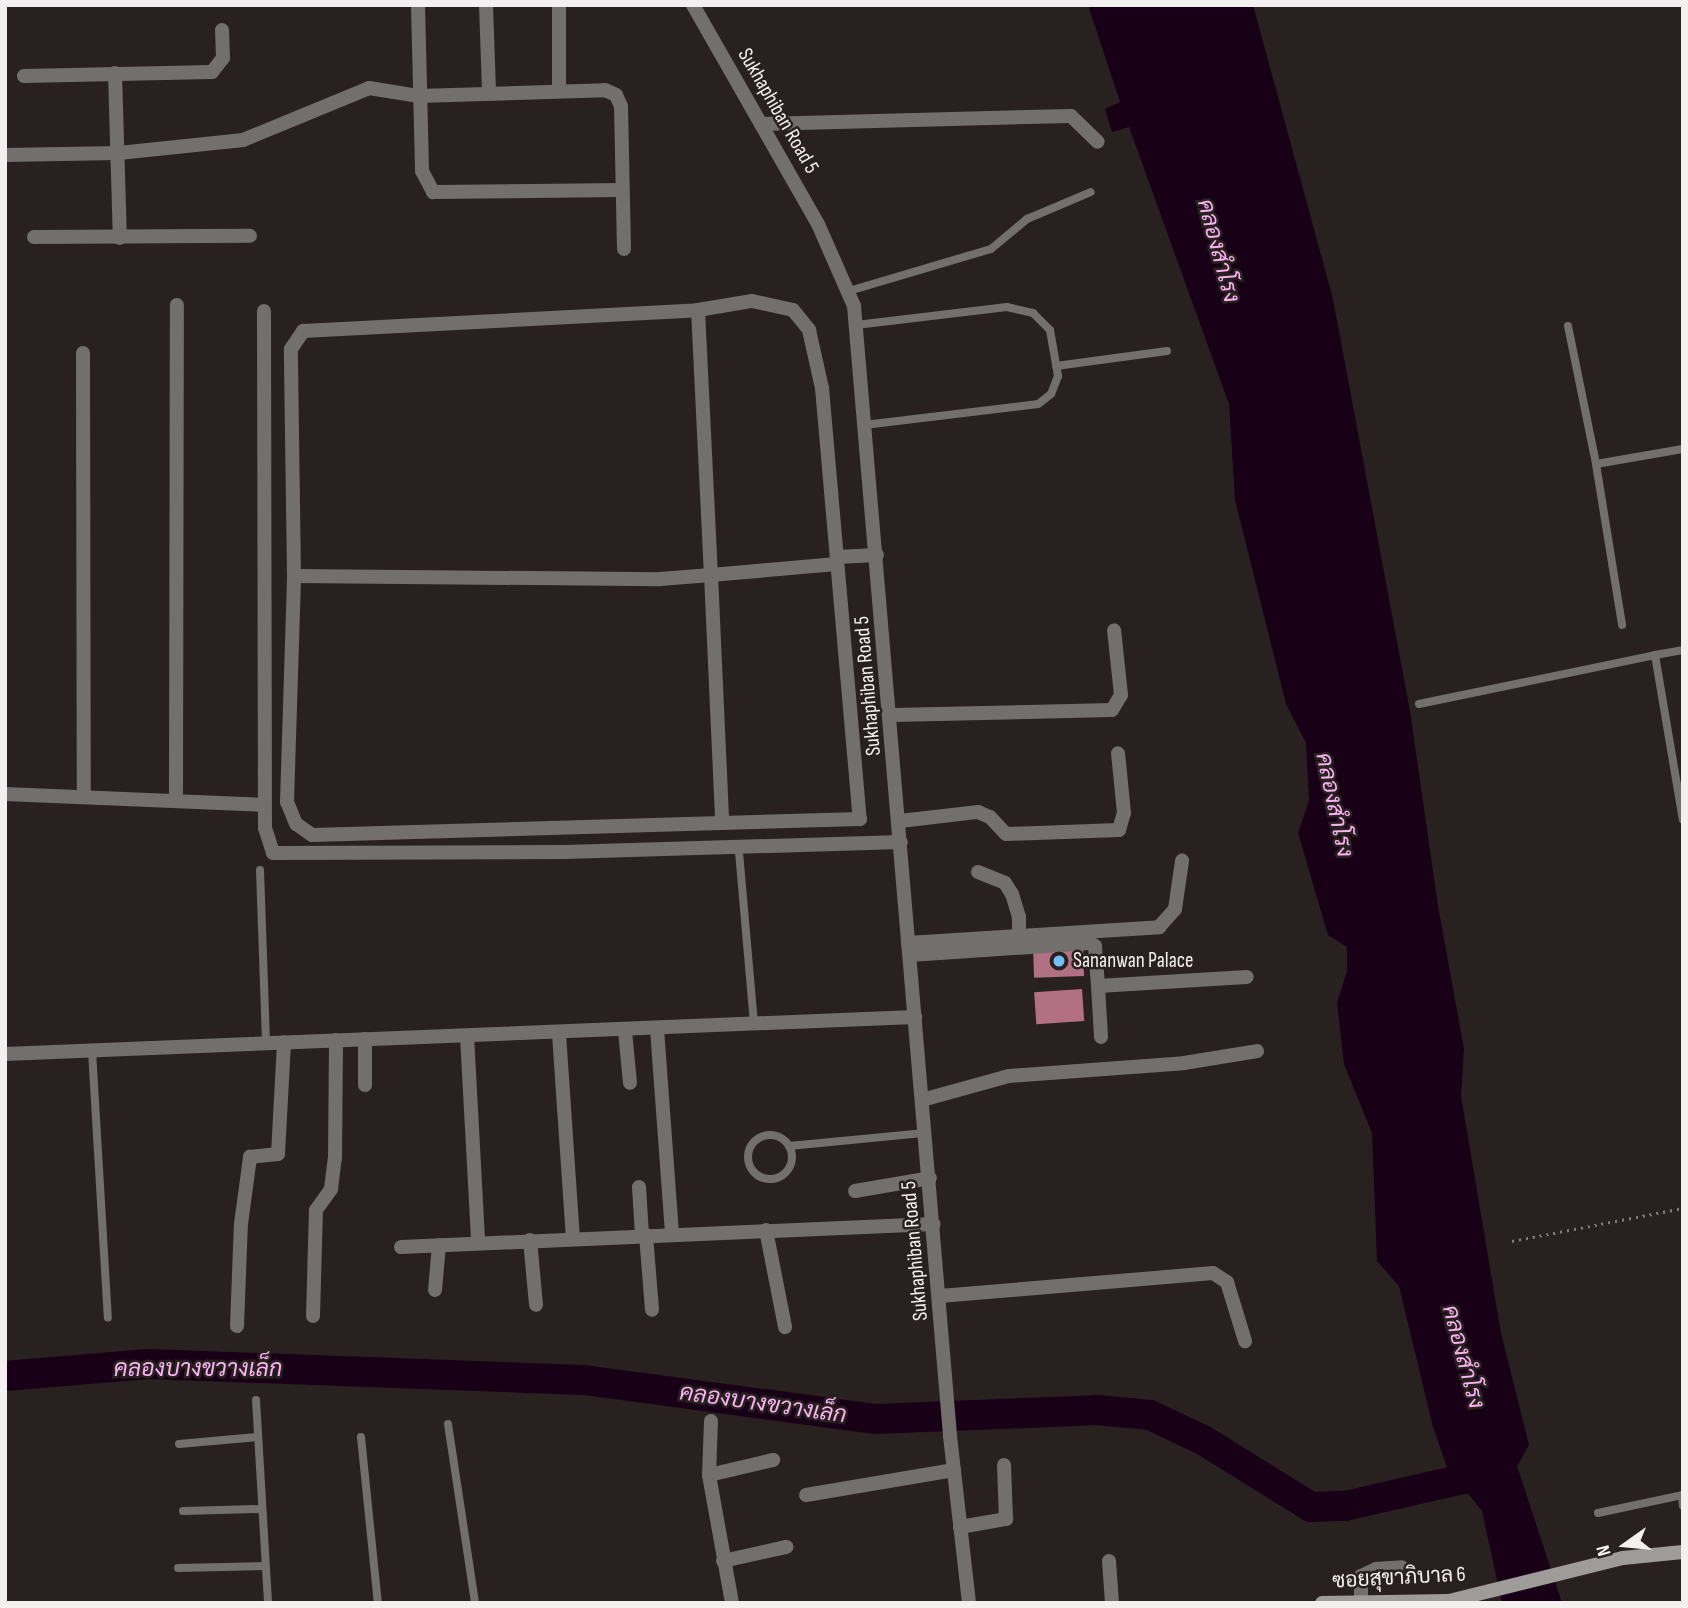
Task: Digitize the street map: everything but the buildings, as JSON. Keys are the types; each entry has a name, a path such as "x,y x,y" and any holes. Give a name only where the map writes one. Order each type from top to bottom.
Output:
{"street":[{"path":"418,5 422,171 433,192 621,190"},
{"path":"486,5 489,93"},
{"path":"558,5 559,91"},
{"name":"Sukhaphiban Road 5","path":"693,5 818,224 849,291 856,326 892,715 950,1436 969,1603"},
{"path":"24,76 212,72 223,58 222,30"},
{"path":"115,73 120,238"},
{"path":"5,155 119,153 243,140 369,88 419,96 605,90 616,95 621,106 624,249"},
{"path":"761,124 1071,116 1098,142"},
{"path":"34,237 250,236"},
{"path":"752,301 793,310 809,330 821,388 837,561 860,819 722,820 312,835 296,824 287,802 294,576 291,349 303,331 698,310 752,301"},
{"path":"176,801 177,305"},
{"path":"698,310 722,820"},
{"path":"264,311 265,805 269,848 278,855 565,852 901,842"},
{"path":"83,354 83,796"},
{"path":"294,576 660,579 877,555"},
{"path":"892,715 1112,710 1121,695 1114,630"},
{"path":"900,821 978,812 985,813 1006,834 1119,830 1124,813 1118,752"},
{"path":"5,794 265,805"},
{"path":"909,949 1165,925 1179,896 1182,861"},
{"path":"978,872 1005,883 1017,905 1019,937"},
{"path":"909,949 1094,943 1101,1037"},
{"path":"1098,986 1247,977"},
{"path":"5,1054 559,1034 915,1017"},
{"path":"657,1029 673,1233"},
{"path":"625,1031 630,1083"},
{"path":"559,1034 573,1238"},
{"path":"467,1036 478,1242"},
{"path":"313,1316 316,1210 331,1189 335,1158 336,1040"},
{"path":"365,1040 365,1086"},
{"path":"237,1326 241,1223 250,1157 278,1154 284,1042"},
{"path":"922,1100 1009,1076 1184,1063 1256,1051"},
{"path":"855,1191 930,1178"},
{"path":"639,1187 652,1310"},
{"path":"401,1247 673,1233 934,1224"},
{"path":"766,1230 785,1327"},
{"path":"530,1240 536,1305"},
{"path":"435,1290 439,1245"},
{"path":"940,1296 1213,1273 1227,1282 1245,1341"},
{"path":"711,1420 709,1475 732,1603"},
{"path":"709,1475 774,1460"},
{"path":"960,1527 1006,1519 1003,1465"},
{"path":"806,1495 954,1470"},
{"path":"723,1561 786,1547"},
{"name":"ซอยสุขาภิบาล 6","path":"1322,1603 1466,1598 1623,1558 1683,1552"},
{"path":"1109,1561 1112,1603"},
{"path":"1361,1602 1362,1576 1376,1569 1402,1567"}],"lane":[{"path":"849,291 991,248 1027,219 1091,192"},
{"path":"856,326 1007,307 1043,320 1050,330 1056,366 1051,394 1038,404 864,425"},
{"path":"1568,326 1596,464 1622,625"},
{"path":"1056,366 1167,351"},
{"path":"1596,464 1683,449"},
{"path":"1419,704 1683,650"},
{"path":"1655,655 1683,820"},
{"path":"739,852 754,1023"},
{"path":"260,870 266,1043"},
{"path":"92,1051 108,1318"},
{"path":"789,1146 925,1133"},
{"path":"763,1136 782,1138 789,1146 791,1165 777,1179 758,1176 751,1169 749,1149 763,1136"},
{"path":"256,1401 268,1603"},
{"path":"447,1424 475,1603"},
{"path":"179,1444 257,1437"},
{"path":"361,1437 377,1603"},
{"path":"1598,1513 1682,1495 1683,1506"},
{"path":"183,1511 262,1508"},
{"path":"178,1568 265,1566"}],"path":[{"path":"1512,1241 1683,1208"}],"water":[{"name":"คลองสำโรง","path":"1088,5 1253,5 1333,299 1410,711 1438,906 1464,1049 1461,1096 1501,1333 1529,1445 1517,1466 1562,1603 1502,1603 1482,1511 1447,1467 1433,1427 1399,1286 1377,1261 1372,1133 1344,1064 1337,1003 1347,971 1347,947 1328,935 1298,833 1309,800 1306,743 1286,704 1235,500 1229,404 1129,127 1112,132 1105,109 1120,102"}],"waterway":[{"name":"คลองบางขวางเล็ก","path":"5,1376 149,1364 584,1380 876,1419 1097,1410 1150,1415 1203,1440 1311,1507 1345,1506 1494,1472"}],"place":[{"name":"Sananwan Palace","path":"1059,961"}]}
